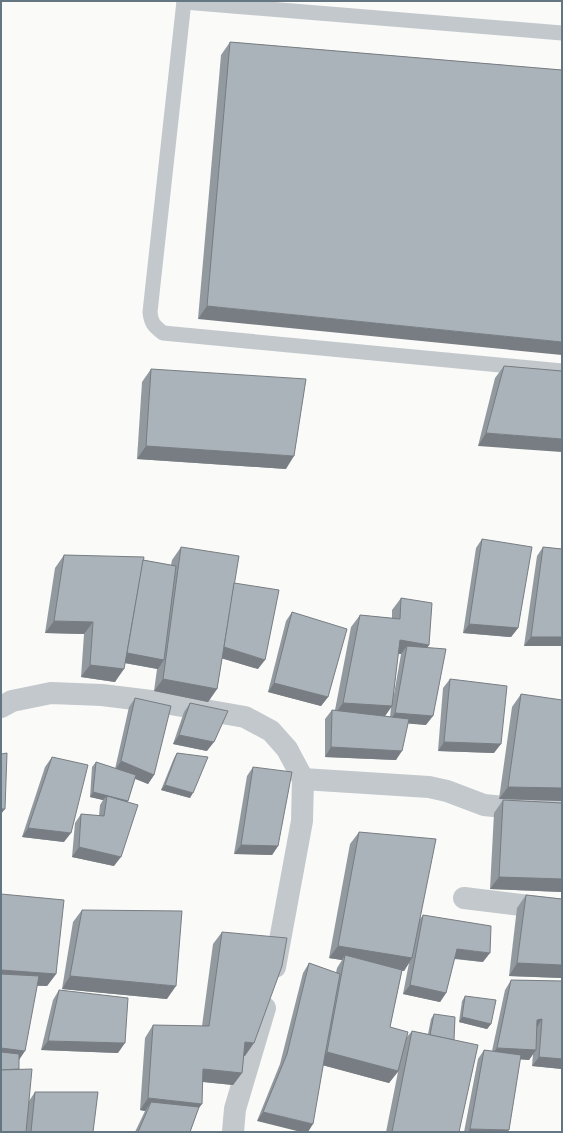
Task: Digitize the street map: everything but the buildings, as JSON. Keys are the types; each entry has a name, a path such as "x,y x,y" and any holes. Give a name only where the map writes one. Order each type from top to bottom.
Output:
{"street":[{"path":"1,707 12,701 51,693 102,695 159,702 245,717 271,731 287,749 303,779 302,822 274,978 235,1109 233,1132"},
{"path":"303,779 429,787 447,790 484,805 514,808 562,809"},
{"path":"464,898 562,910"}],"lane":[{"path":"562,33 184,2 150,312 151,320 155,327 163,333 562,371"}]}
